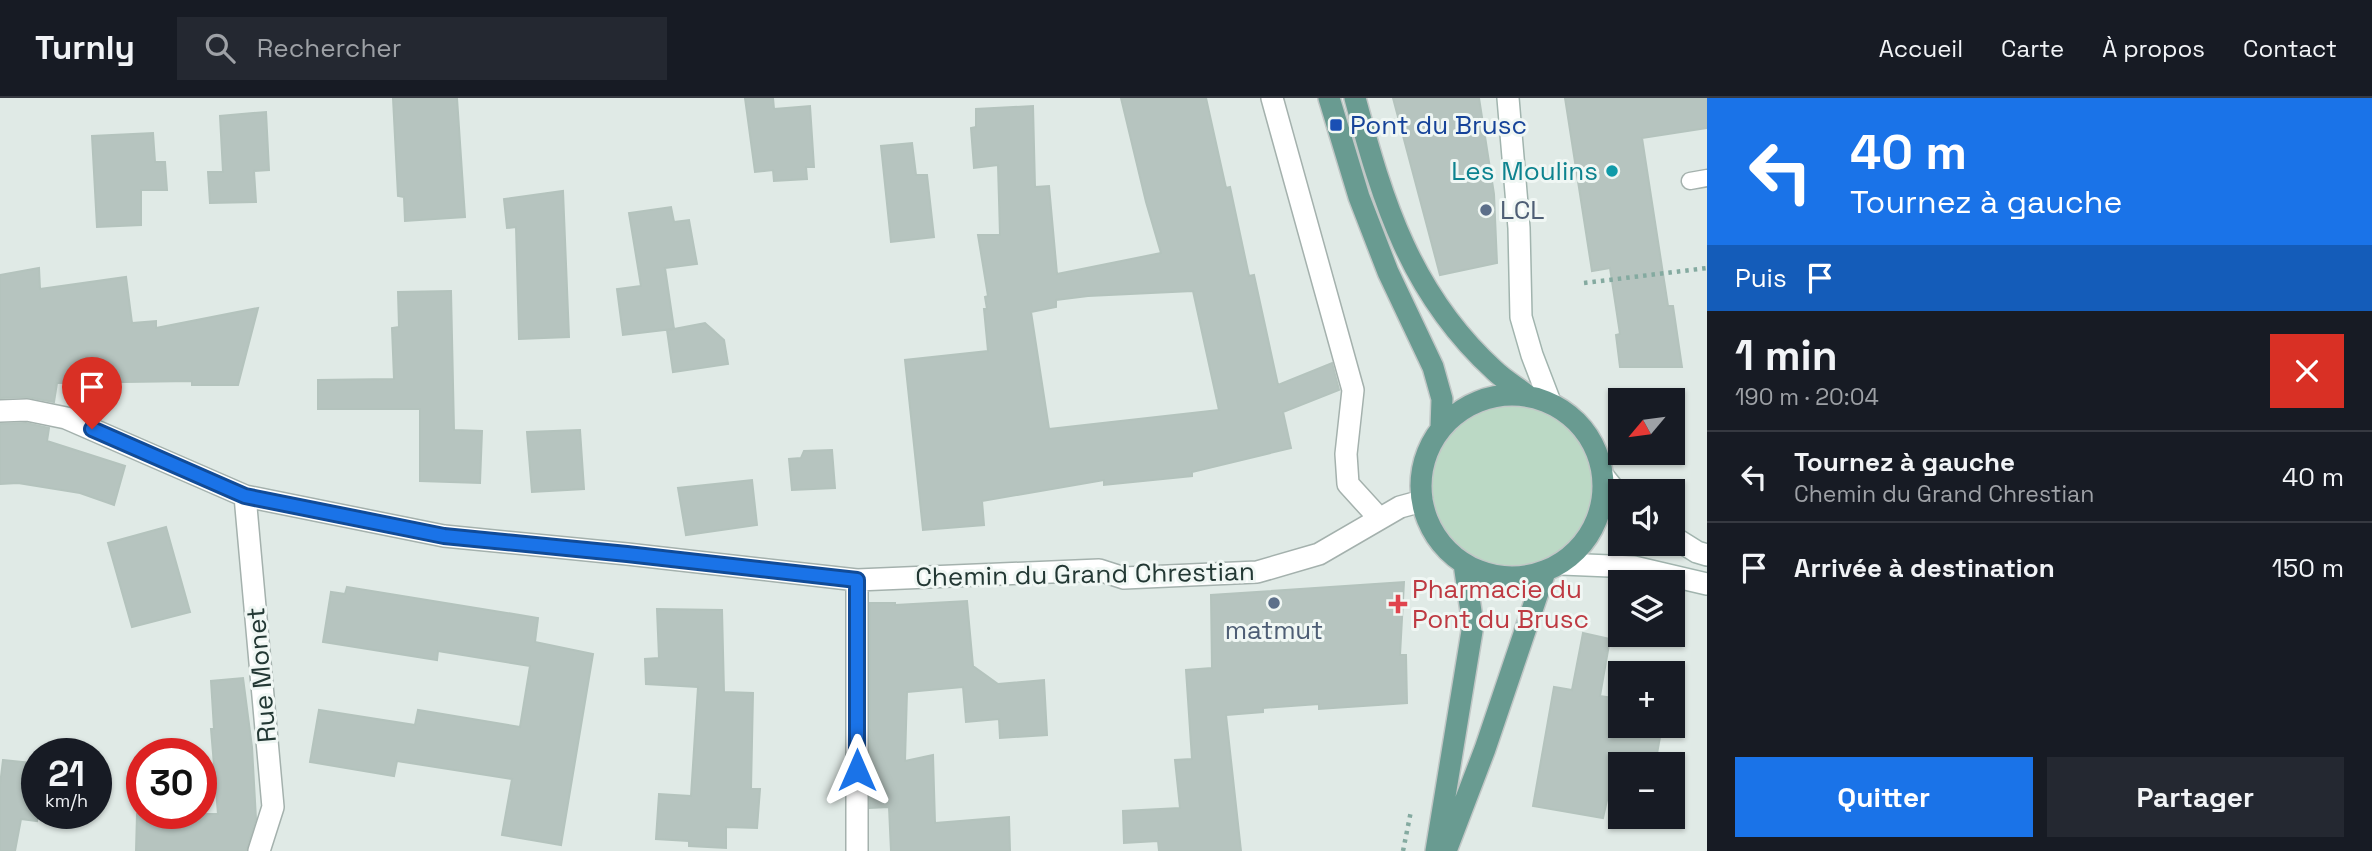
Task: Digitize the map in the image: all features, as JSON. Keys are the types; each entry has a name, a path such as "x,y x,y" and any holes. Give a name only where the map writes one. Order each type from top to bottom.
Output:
{"main road":[{"path":"1329,98 1359,197 1388,272 1433,368 1442,399 1441,428"},
{"path":"1355,98 1376,178 1417,274 1469,345 1496,372 1528,396"},
{"path":"1506,394 1528,396 1550,402 1576,420 1595,446 1604,477 1603,502 1596,526 1582,547 1554,568 1518,578 1490,575 1464,564 1448,552 1436,537 1427,520 1422,501 1421,476 1427,451 1441,428 1460,411 1484,399 1506,394"},
{"path":"1436,851 1474,625 1464,564"},
{"path":"1446,851 1554,568"}],"street":[{"path":"1272,98 1353,390 1346,454 1348,484 1379,517"},
{"path":"1508,98 1519,228 1521,317 1550,402"},
{"name":"Chemin du Grand Chrestian","path":"0,411 27,410 66,418 245,496 444,536 857,580 1099,570 1124,578 1257,572 1319,554 1379,517 1422,501"},
{"path":"1604,477 1608,482"},
{"name":"Rue Monet","path":"245,496 273,807 259,851"},
{"path":"1685,544 1707,555"},
{"path":"1554,568 1634,567 1707,584"},
{"path":"857,580 857,851"}],"lane":[{"path":"1690,181 1707,178"}],"path":[{"path":"1584,283 1707,268"}],"green space":[{"path":"1512,395 1530,396 1547,402 1577,421 1596,451 1602,468 1602,504 1596,521 1577,551 1547,570 1530,576 1512,577 1494,576 1477,570 1447,551 1428,521 1422,504 1421,486 1422,468 1428,451 1447,421 1477,402 1494,396"}],"building":[{"path":"393,98 457,98 465,217 405,221 404,197 398,196"},
{"path":"745,98 773,98 774,109 810,106 814,167 806,167 807,179 774,181 773,170 755,172"},
{"path":"1121,98 1206,98 1226,188 1230,187 1249,276 1254,275 1278,385 1332,363 1339,390 1283,412 1291,448 1192,472 1192,476 1104,485 1104,480 982,501 984,525 923,530 905,360 988,351 984,309 987,309 985,297 988,296 978,235 1000,235 998,165 974,168 971,128 976,127 976,109 1033,106 1035,187 1049,186 1057,274 1161,253","holes":["1193,291 1219,410 1049,429 1031,312 1056,307 1056,300"]},
{"path":"1393,98 1479,98 1494,194 1497,263 1440,275"},
{"name":"Les Moulins","path":"1565,98 1707,98 1707,128 1642,138 1668,306 1673,306 1682,367 1620,367 1616,335 1620,334 1610,268 1592,271"},
{"path":"266,112 269,170 254,171 256,202 210,203 208,172 223,172 220,116"},
{"path":"153,133 155,162 165,162 167,190 141,190 141,225 97,227 92,136"},
{"path":"912,143 916,175 927,175 934,237 891,242 881,146"},
{"path":"563,191 569,337 519,339 516,227 507,228 504,199"},
{"path":"671,207 674,222 689,220 697,264 665,268 674,329 705,323 724,340 728,364 673,372 667,330 673,329 623,335 617,289 641,286 629,213"},
{"path":"39,268 40,289 126,277 132,323 156,321 156,328 258,308 238,385 192,385 192,381 57,383 54,402 27,397 0,398 0,275"},
{"path":"451,291 454,430 482,431 480,483 420,481 420,409 318,409 318,380 394,379 392,328 399,327 398,292"},
{"path":"26,423 49,428 47,441 125,466 114,505 80,493 18,483 0,484 0,424"},
{"path":"580,430 584,489 532,492 527,432"},
{"path":"832,450 835,488 792,490 789,459 801,458 804,451"},
{"path":"752,480 757,525 686,535 678,488"},
{"path":"166,527 190,612 132,627 108,543"},
{"path":"1404,582 1400,655 1406,655 1407,703 1319,709 1319,704 1263,708 1263,712 1226,715 1241,851 1159,851 1158,841 1124,843 1123,811 1180,808 1175,760 1192,759 1186,670 1212,668 1211,595"},
{"path":"347,587 538,618 535,642 593,654 561,845 502,835 512,779 397,761 394,776 310,762 319,710 415,725 418,710 520,727 530,666 438,651 437,660 323,642 331,592 345,594"},
{"path":"967,601 973,666 998,684 1044,680 1047,735 1000,738 999,719 966,722 963,687 907,692 905,761 933,755 935,823 1009,817 1010,851 891,851 889,807 870,808 870,603 895,605"},
{"path":"657,609 722,610 724,692 753,693 751,789 760,789 757,828 726,827 726,848 689,846 689,841 656,839 659,794 691,796 698,687 646,684 645,659 659,658"},
{"path":"1583,633 1608,639 1600,696 1608,697 1608,738 1660,738 1657,752 1608,752 1608,796 1603,818 1533,806 1554,687 1572,690"},
{"path":"243,678 252,747 256,819 246,851 136,851 137,829 217,829 217,738 212,738 211,729 214,729 211,681"},
{"path":"3,760 21,762 21,819 15,851 0,851 0,785"}],"place":[{"name":"Pont du Brusc","path":"1336,125"},
{"name":"Les Moulins","path":"1612,171"},
{"name":"LCL","path":"1486,210"},
{"name":"matmut","path":"1274,603"},
{"name":"Pharmacie du Pont du Brusc","path":"1398,604"}],"route":[{"path":"92,429 245,496 444,536 857,580 857,770"}]}
